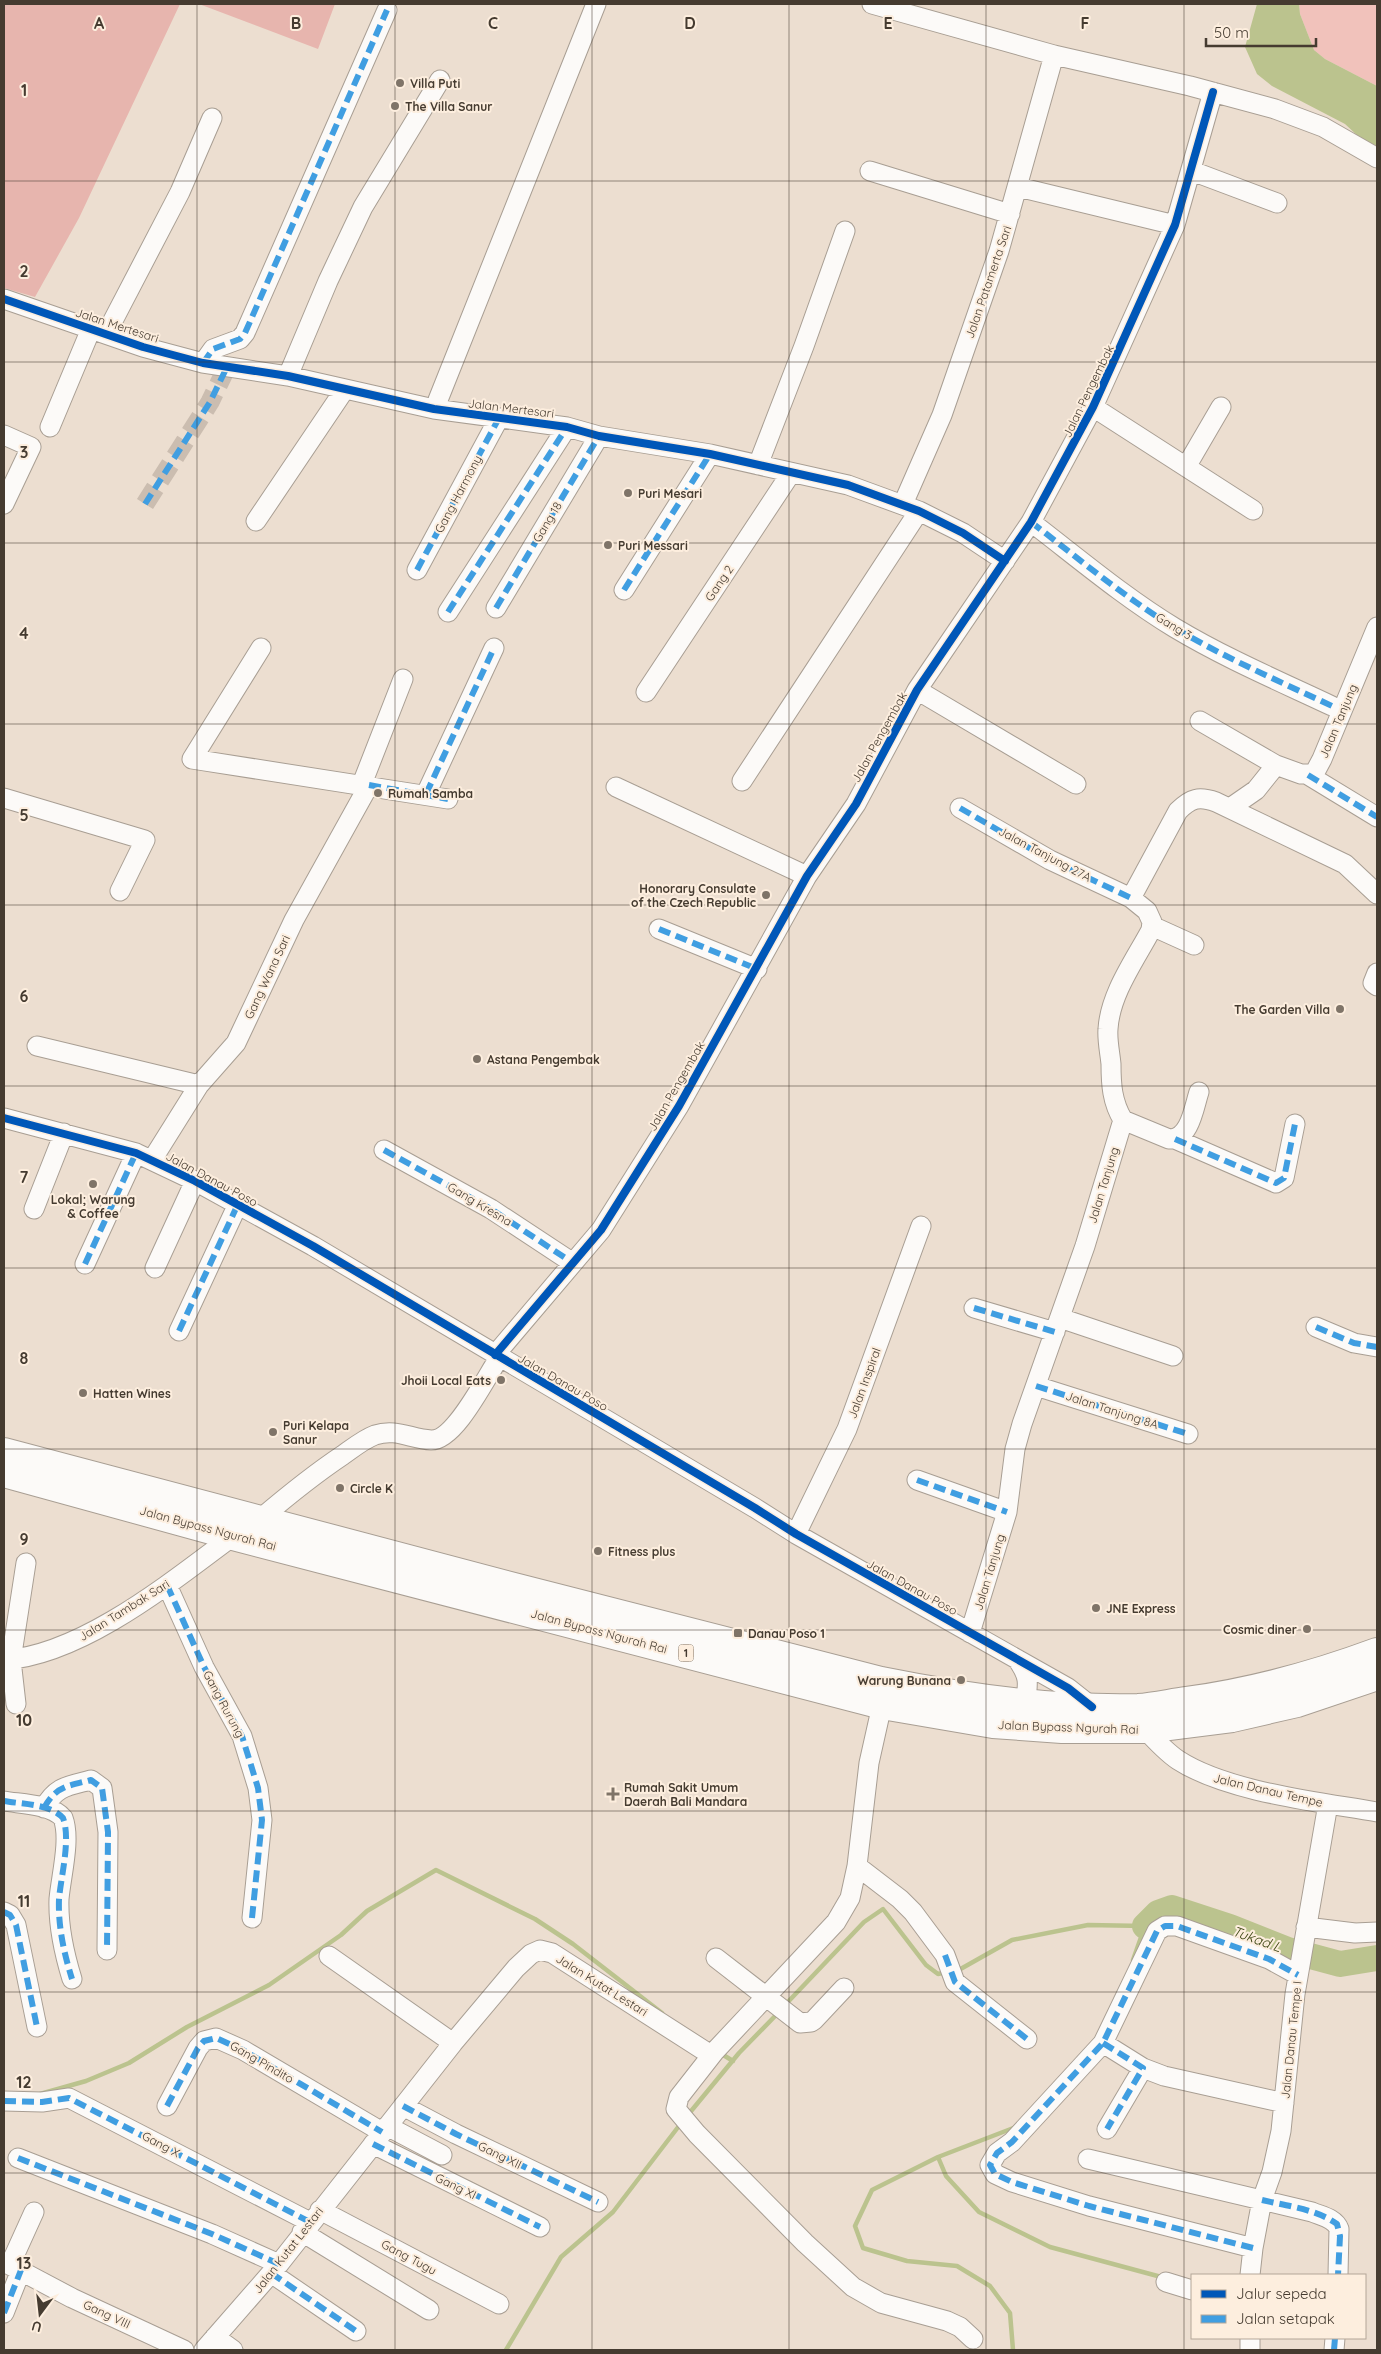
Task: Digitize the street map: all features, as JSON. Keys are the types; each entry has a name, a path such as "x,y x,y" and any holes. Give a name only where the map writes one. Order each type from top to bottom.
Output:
{"highway":[{"name":"Jalan Bypass Ngurah Rai","path":"4,1452 259,1520 399,1568 882,1705 993,1724 1062,1729 1145,1729 1232,1718 1297,1703 1377,1676"},
{"name":"Jalan Bypass Ngurah Rai","path":"4,1473 233,1536 399,1568 881,1681 937,1692 1025,1703 1140,1708 1220,1696 1292,1681 1377,1652"}],"street":[{"path":"445,406 596,4"},
{"path":"872,4 1054,55 1213,92 1275,109 1323,126 1377,158"},
{"path":"203,363 213,350 240,339 245,333 386,10"},
{"name":"Jalan Patamerta Sari","path":"742,781 911,508 1010,214 1054,55"},
{"path":"288,376 328,281 363,207 440,80"},
{"name":"Jalan Pengembak","path":"259,1520 311,1476 375,1435 389,1432 403,1433 430,1440 440,1439 455,1426 497,1356 601,1230 679,1106 757,969 807,876 856,804 917,690 1031,522 1076,442 1175,225 1192,171 1213,92"},
{"path":"50,427 98,332 180,192 212,118"},
{"path":"870,171 1010,214"},
{"path":"1192,171 1277,203"},
{"path":"1018,187 1175,225"},
{"path":"758,464 804,346 845,231"},
{"name":"Jalan Mertesari","path":"4,299 98,332 203,363 288,376 395,400 427,397 445,406 499,418 567,427 599,436 710,454 848,485 911,508 963,533 1005,561"},
{"path":"256,521 345,389"},
{"path":"1093,407 1254,510"},
{"path":"1186,467 1221,407"},
{"name":"Gang Harmony","path":"417,570 499,418"},
{"path":"448,612 567,427"},
{"path":"4,435 32,447 4,504"},
{"name":"Gang 18","path":"496,608 599,436"},
{"path":"624,590 710,454"},
{"name":"Gang 2","path":"646,692 791,473"},
{"name":"Gang 3","path":"1031,522 1123,593 1175,628 1232,659 1332,706"},
{"name":"Jalan Tanjung","path":"1308,775 1314,774 1318,767 1377,627"},
{"path":"261,648 192,759 426,794 448,799"},
{"path":"426,794 494,648"},
{"name":"Gang Wana Sari","path":"85,1264 144,1157 241,1034 294,920 366,785 403,679"},
{"path":"917,690 1076,784"},
{"path":"1200,721 1276,765 1308,775 1377,818"},
{"path":"1230,808 1256,790 1276,765"},
{"path":"616,787 807,876"},
{"path":"4,798 145,840 120,891"},
{"path":"1295,1124 1284,1178 1276,1183 1175,1139 1169,1139 1123,1120 1116,1109 1112,1093 1107,1031 1110,1014 1123,980 1152,926 1147,911 1131,898 1178,811 1188,801 1196,798 1206,798 1230,808 1345,864 1377,894"},
{"name":"Jalan Tanjung 27A","path":"960,808 1050,860 1131,898"},
{"path":"1152,926 1194,945"},
{"path":"659,929 757,969"},
{"path":"1377,973 1373,983 1377,986"},
{"path":"38,1046 199,1085"},
{"path":"1175,1139 1185,1133 1199,1092"},
{"name":"Jalan Danau Poso","path":"4,1118 64,1133 144,1157 238,1204 313,1246 796,1534 1068,1688 1092,1707"},
{"name":"Jalan Tanjung","path":"970,1633 1007,1512 1015,1449 1090,1229 1123,1120"},
{"path":"34,1209 64,1133"},
{"name":"Gang Kresna","path":"384,1150 491,1209 573,1264"},
{"path":"155,1268 195,1181"},
{"path":"180,1331 238,1204"},
{"name":"Jalan Inspiral","path":"796,1534 847,1429 921,1226"},
{"path":"974,1308 1057,1326 1173,1356"},
{"path":"1316,1327 1354,1343 1377,1347"},
{"name":"Jalan Tanjung 8A","path":"1036,1386 1188,1434"},
{"path":"916,1480 1007,1512"},
{"name":"Jalan Tambak Sari","path":"7,1660 36,1655 81,1639 166,1585 233,1536"},
{"path":"16,1704 7,1660 26,1564"},
{"name":"Gang Rurung","path":"166,1585 204,1668 242,1736 258,1788 262,1820 252,1918"},
{"path":"1016,1659 1026,1672 1028,1686 1025,1703"},
{"path":"882,1705 869,1763 857,1866 850,1898 836,1922 769,1998 716,2050 678,2098 676,2109 697,2134 805,2243 853,2287 881,2303 946,2321 960,2327 973,2340"},
{"name":"Jalan Danau Tempe","path":"1145,1729 1178,1760 1206,1775 1261,1791 1377,1812"},
{"path":"44,1808 50,1797 60,1788 90,1780 102,1788 108,1832 107,1950"},
{"path":"4,1801 44,1808 60,1814 65,1823 60,1925 63,1950 72,1979"},
{"name":"Jalan Danau Tempe I","path":"1250,2274 1252,2248 1262,2200 1272,2172 1284,2103 1298,1973 1328,1804"},
{"path":"857,1866 900,1898 930,1933 945,1954 955,1982 1028,2039"},
{"path":"4,1912 13,1918 16,1925 37,2027"},
{"path":"1252,2248 1080,2203 1007,2180 992,2171 990,2165 993,2158 1012,2142 1103,2043 1121,2009 1150,1943 1157,1931 1165,1926 1177,1926 1269,1959 1298,1973"},
{"path":"1305,1935 1377,1932"},
{"name":"Jalan Kutat Lestari","path":"210,2344 275,2268 453,2043 516,1968 531,1954 540,1950 552,1953 716,2050"},
{"path":"329,1956 453,2043"},
{"path":"716,1958 800,2023 811,2022 844,1988"},
{"name":"Gang Pindito","path":"167,2106 198,2048 204,2041 216,2038 243,2050 381,2134"},
{"path":"1103,2043 1143,2068 1198,2085 1284,2103"},
{"path":"1107,2129 1143,2068"},
{"name":"Gang X","path":"4,2102 42,2102 69,2098 311,2221"},
{"name":"Gang XII","path":"403,2106 456,2134 598,2202"},
{"path":"381,2134 442,2155"},
{"name":"Gang XI","path":"381,2134 432,2174 540,2227"},
{"path":"432,2174 456,2134"},
{"path":"18,2158 212,2234 275,2268 356,2330"},
{"path":"1088,2159 1312,2212 1330,2219 1337,2224 1340,2236 1338,2274"},
{"path":"4,2313 12,2266 34,2212"},
{"path":"311,2221 429,2310"},
{"name":"Gang Tugu","path":"311,2221 499,2304"},
{"name":"Gang VIII","path":"12,2266 72,2298 184,2350"},
{"path":"1166,2282 1191,2290"},
{"path":"210,2344 232,2350"}],"shaded area":[{"path":"4,4 180,4 79,218 35,297 4,288"},
{"path":"199,4 335,4 318,49"},
{"path":"1257,4 1299,4 1300,14 1314,50 1325,59 1377,86 1377,146 1360,138 1345,124 1272,86 1257,74 1245,47"},
{"path":"1299,4 1377,4 1377,86 1325,59 1314,50 1300,14"}],"waterway":[{"path":"40,2094 86,2081 129,2063 187,2027 269,1985 341,1935 367,1911 436,1870 535,1919 573,1944 662,2013"},
{"name":"Tukad L","path":"1145,1926 1158,1913 1172,1908 1230,1927 1288,1950 1340,1964 1377,1958"},
{"path":"785,2005 864,1922 883,1909 926,1965 938,1974 947,1972"},
{"path":"957,1971 1012,1940 1088,1925 1145,1926 1133,1960"},
{"path":"687,2116 739,2053 778,2013"},
{"path":"720,2053 733,2061"},
{"path":"506,2350 561,2257 613,2212 682,2122"},
{"path":"1013,2350 1010,2313 990,2286 957,2266 907,2261 863,2248 855,2226 872,2190 938,2157 1016,2127"},
{"path":"938,2157 946,2176 979,2212 1050,2247 1165,2278"}],"tunnel":[{"path":"145,504 210,402 227,367"}],"marked path":[{"path":"203,363 213,349 240,339 245,333 387,10"},
{"path":"145,504 210,402 227,367"},
{"path":"417,570 499,418"},
{"path":"448,612 567,427"},
{"path":"496,608 599,436"},
{"path":"624,590 710,454"},
{"path":"1031,522 1119,590 1175,628 1233,659 1332,706"},
{"path":"426,794 494,648"},
{"path":"1308,775 1377,817"},
{"path":"369,785 448,799"},
{"path":"960,808 1050,860 1131,898"},
{"path":"659,929 757,969"},
{"path":"1175,1139 1276,1183 1284,1178 1295,1124"},
{"path":"384,1150 491,1209 573,1263"},
{"path":"85,1264 136,1153"},
{"path":"179,1331 238,1204"},
{"path":"974,1308 1055,1332"},
{"path":"1316,1327 1354,1343 1377,1347"},
{"path":"1036,1386 1188,1434"},
{"path":"917,1480 1007,1512"},
{"path":"167,1585 204,1667 242,1736 258,1788 262,1820 252,1918"},
{"path":"44,1808 53,1795 63,1788 91,1780 102,1788 108,1832 107,1950"},
{"path":"4,1801 44,1807 58,1813 63,1818 66,1847 59,1899 59,1920 64,1950 72,1979"},
{"path":"4,1912 10,1915 16,1925 37,2027"},
{"path":"1253,2248 1089,2206 1012,2182 995,2174 990,2165 997,2153 1012,2142 1103,2043 1157,1931 1165,1926 1177,1926 1269,1959 1298,1975"},
{"path":"945,1955 955,1982 1027,2039"},
{"path":"167,2106 198,2048 204,2041 216,2038 243,2050 382,2132"},
{"path":"1103,2043 1143,2068 1107,2129"},
{"path":"4,2101 42,2102 69,2098 310,2222"},
{"path":"403,2106 456,2134 598,2202"},
{"path":"373,2144 540,2227"},
{"path":"18,2158 212,2234 279,2264"},
{"path":"1262,2200 1311,2211 1337,2224 1340,2236 1338,2274"},
{"path":"4,2313 21,2270"},
{"path":"271,2273 356,2331"},
{"path":"1334,2350 1335,2339"}],"cycle path":[{"path":"495,1355 601,1230 679,1106 807,876 856,804 917,690 1031,522 1093,407 1175,225 1213,92"},
{"path":"4,299 143,347 203,363 288,376 434,409 567,427 599,436 710,454 848,485 919,511 963,533 1005,561"},
{"path":"4,1118 136,1153 195,1181 313,1246 796,1534 1068,1688 1092,1707"}],"place":[{"name":"Villa Puti","path":"400,83"},
{"name":"The Villa Sanur","path":"395,106"},
{"name":"Puri Mesari","path":"628,493"},
{"name":"Puri Messari","path":"608,545"},
{"name":"Rumah Samba","path":"378,793"},
{"name":"Honorary Consulate of the Czech Republic","path":"766,895"},
{"name":"The Garden Villa","path":"1340,1009"},
{"name":"Astana Pengembak","path":"477,1059"},
{"name":"Lokal; Warung & Coffee","path":"93,1184"},
{"name":"Jhoii Local Eats","path":"501,1380"},
{"name":"Hatten Wines","path":"83,1393"},
{"name":"Puri Kelapa Sanur","path":"273,1432"},
{"name":"Circle K","path":"340,1488"},
{"name":"Fitness plus","path":"598,1551"},
{"name":"JNE Express","path":"1096,1608"},
{"name":"Cosmic diner","path":"1307,1629"},
{"name":"Danau Poso 1","path":"738,1633"},
{"name":"Warung Bunana","path":"961,1680"},
{"name":"Rumah Sakit Umum Daerah Bali Mandara","path":"613,1794"}]}
